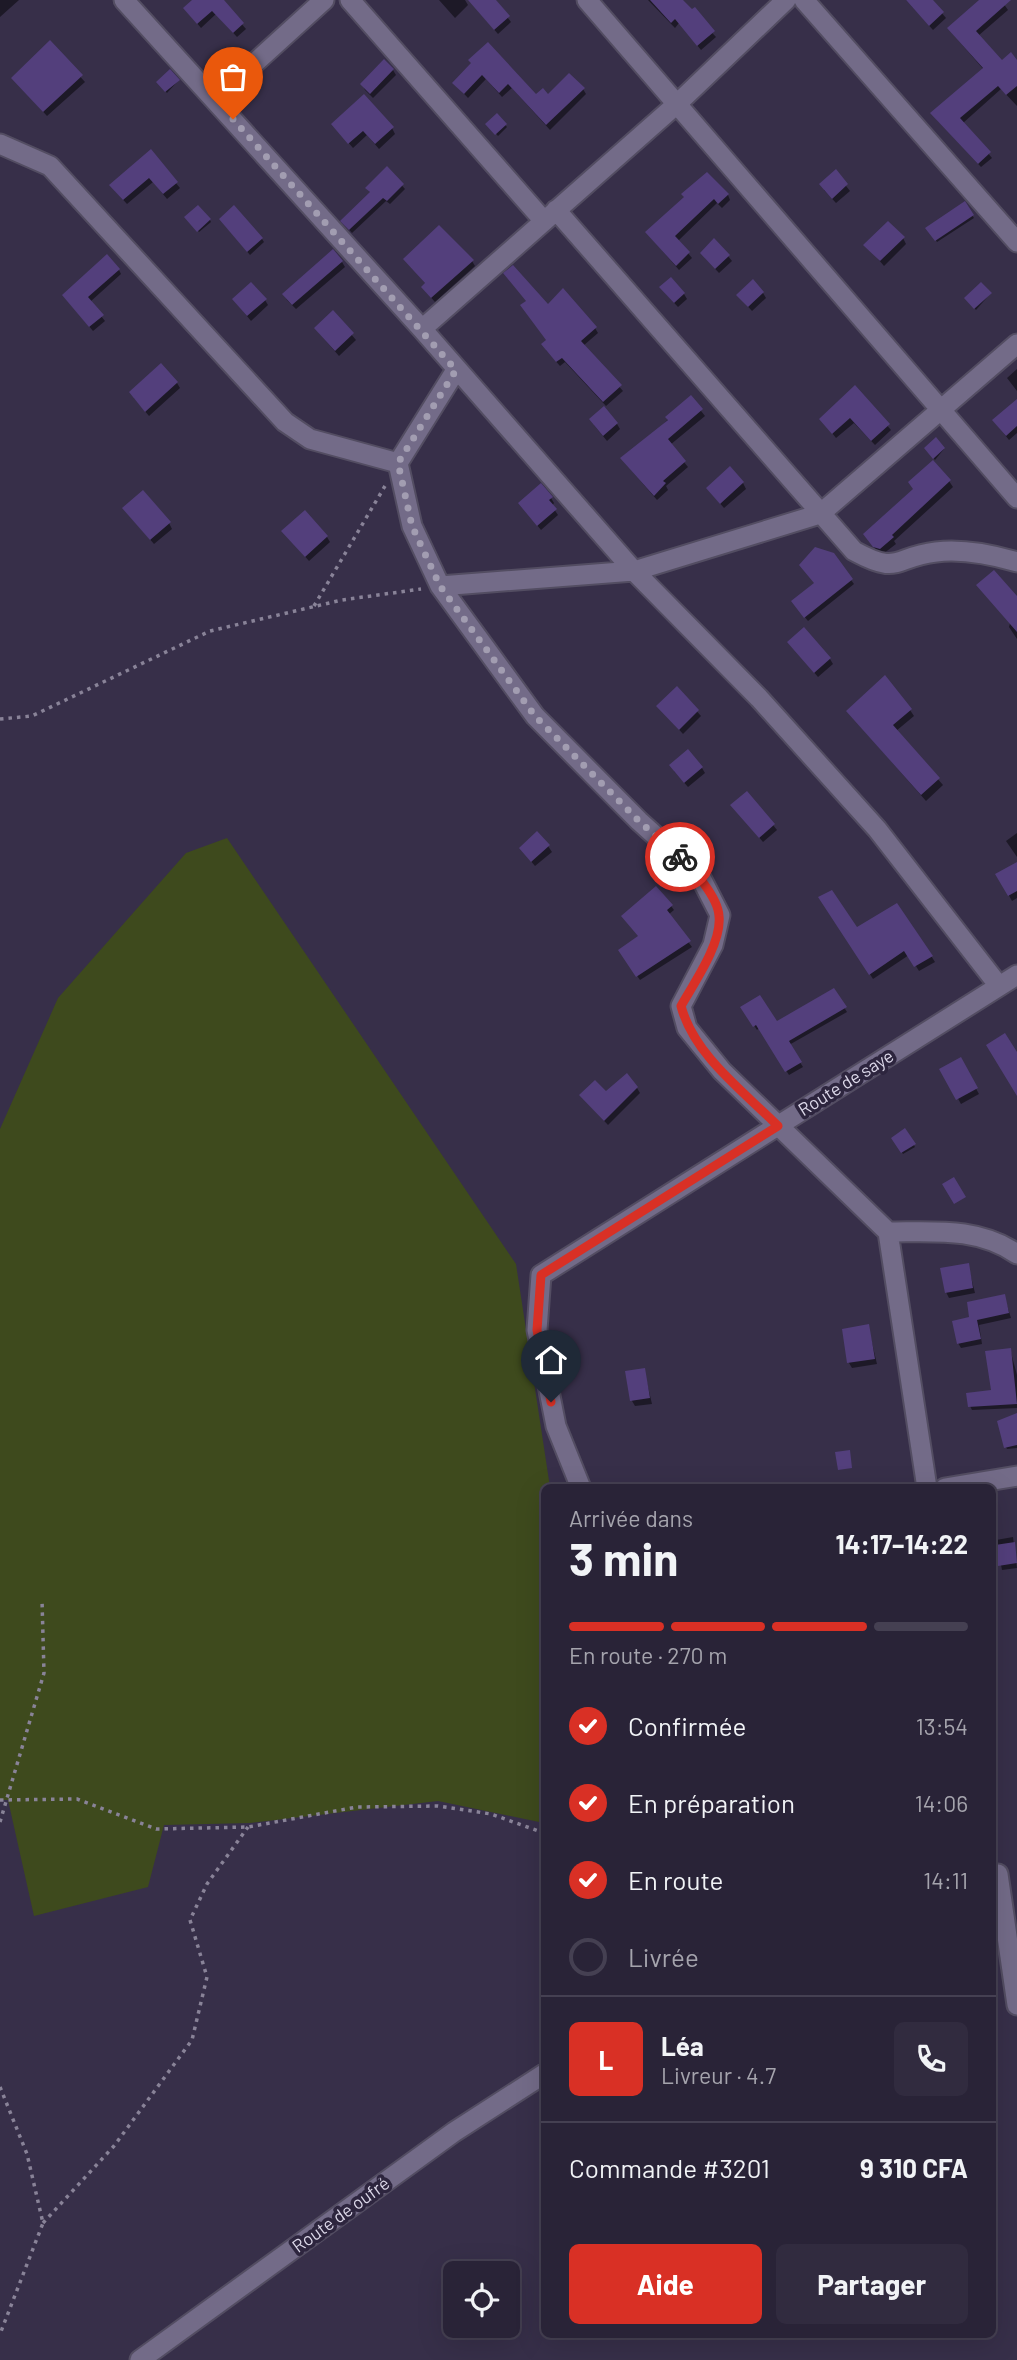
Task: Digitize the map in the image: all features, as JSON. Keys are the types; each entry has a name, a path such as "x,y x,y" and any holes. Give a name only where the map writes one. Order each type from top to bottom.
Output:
{"street":[{"path":"124,0 422,329 634,571 759,698 877,829 999,986"},
{"path":"215,99 324,0"},
{"path":"349,0 550,216 854,551 879,564 898,563 936,552 998,556 1017,562"},
{"path":"587,0 1017,498"},
{"path":"422,329 678,103 786,0"},
{"path":"804,0 1017,242"},
{"path":"0,144 50,166 285,422 310,439 398,463"},
{"path":"440,586 634,571 820,514 1017,344"},
{"path":"456,370 398,463 412,526 440,586 535,716 639,821 700,876 720,915 713,946 681,1006 687,1028 722,1071 888,1233 926,1484"},
{"name":"Route de saye","path":"579,1484 556,1426 537,1330 541,1275 1017,975"},
{"path":"888,1233 970,1232 1004,1244 1017,1254"},
{"path":"969,1484 1017,1476"},
{"path":"996,1874 1017,1868"},
{"path":"996,1880 1017,2005"},
{"name":"Route de oufré","path":"140,2360 454,2132 541,2076"}],"path":[{"path":"313,607 398,463"},
{"path":"0,719 32,716 210,631 313,607 440,586"},
{"path":"0,1822 44,1673 42,1600"},
{"path":"0,1800 77,1799 156,1829 248,1827 357,1807 438,1806 491,1814 541,1832"},
{"path":"0,2334 43,2223 114,2146 192,2040 207,1977 190,1920 206,1884 248,1827"},
{"path":"0,2087 27,2154 43,2223"}],"green space":[{"path":"227,838 516,1264 550,1484 541,1484 541,1822 438,1801 250,1823 164,1825 148,1887 34,1916 8,1800 0,1800 0,1129 58,998 186,853"}],"building":[{"path":"192,0 224,0 244,23 233,33 212,11 197,24 183,8"},
{"path":"468,0 496,0 510,16 494,30"},
{"path":"650,0 683,0 692,9 695,7 715,31 697,46 675,19 671,23"},
{"path":"906,0 933,0 944,12 929,26"},
{"path":"979,0 1011,0 976,31 1002,60 1011,52 1017,60 1017,86 1006,95 998,86 960,118 991,152 978,164 930,113 983,68 947,28"},
{"path":"50,40 83,75 43,112 11,78"},
{"path":"488,42 536,94 543,88 548,94 569,73 585,88 546,125 508,84 499,93 482,75 464,94 452,83 471,63 468,60"},
{"path":"384,59 394,69 370,94 360,84"},
{"path":"170,69 180,80 165,92 156,82"},
{"path":"364,94 394,127 375,144 363,131 348,144 331,124"},
{"path":"497,113 507,124 495,135 485,124"},
{"path":"151,149 178,182 163,194 149,178 123,200 109,185"},
{"path":"387,166 404,184 387,201 383,198 349,230 340,221 370,192 365,188"},
{"path":"836,169 848,184 832,199 819,184"},
{"path":"707,172 729,194 718,204 714,199 675,236 690,252 676,266 645,232 684,197 681,194"},
{"path":"965,201 974,215 935,241 925,228"},
{"path":"198,205 211,219 197,232 184,217"},
{"path":"234,205 263,238 247,252 219,219"},
{"path":"888,221 905,237 880,261 863,245"},
{"path":"439,225 474,260 431,298 421,287 425,283 403,259"},
{"path":"714,238 730,255 715,269 700,253"},
{"path":"333,249 343,261 292,305 282,294"},
{"path":"107,254 120,269 88,297 104,315 89,327 62,295"},
{"path":"513,265 548,304 563,288 597,327 581,341 622,385 603,402 562,358 556,362 541,344 546,340 520,305 526,301 503,273"},
{"path":"671,277 685,293 674,303 659,287"},
{"path":"753,279 764,292 748,307 736,295"},
{"path":"251,282 267,299 247,316 232,299"},
{"path":"981,282 992,293 974,309 964,298"},
{"path":"333,310 354,333 335,351 314,328"},
{"path":"161,363 178,382 145,412 129,392"},
{"path":"855,385 890,424 871,441 850,418 832,434 819,419"},
{"path":"691,395 703,409 668,439 686,461 663,481 666,483 654,496 620,458 668,420 665,417"},
{"path":"1017,399 1017,426 1006,436 992,420"},
{"path":"604,406 618,423 603,436 589,419"},
{"path":"936,437 945,448 933,459 924,448"},
{"path":"933,460 951,480 892,535 894,537 880,549 873,547 863,534 913,489 908,482"},
{"path":"730,466 744,482 720,504 706,488"},
{"path":"541,483 553,497 549,500 557,509 537,526 518,503"},
{"path":"143,490 171,522 150,540 122,508"},
{"path":"305,510 328,536 305,557 281,531"},
{"path":"815,547 834,553 853,579 804,618 791,601 814,583 799,565"},
{"path":"994,570 1017,596 1017,632 976,585"},
{"path":"804,627 831,658 814,673 787,642"},
{"path":"885,675 912,709 893,725 940,778 921,795 846,711"},
{"path":"677,686 699,710 679,730 656,706"},
{"path":"688,749 703,767 684,783 669,765"},
{"path":"747,791 775,824 759,838 730,805"},
{"path":"537,831 550,845 531,862 519,848"},
{"path":"1017,862 1017,891 1008,896 995,874"},
{"path":"656,886 673,905 667,910 691,941 636,977 618,950 638,936 621,916"},
{"path":"832,890 857,927 897,903 933,956 914,967 904,951 869,975 818,897"},
{"path":"834,988 847,1007 789,1041 802,1062 785,1072 756,1025 753,1027 740,1007 760,995 777,1021"},
{"path":"1005,1033 1017,1052 1017,1096 986,1045"},
{"path":"961,1057 978,1088 956,1100 939,1069"},
{"path":"627,1073 638,1087 604,1121 579,1095 595,1080 606,1091"},
{"path":"905,1128 916,1144 901,1153 891,1138"},
{"path":"954,1177 966,1197 954,1204 942,1184"},
{"path":"969,1263 973,1288 945,1293 940,1268"},
{"path":"1005,1294 1009,1313 977,1320 981,1339 957,1344 952,1321 969,1317 967,1302"},
{"path":"869,1324 875,1359 847,1363 842,1329"},
{"path":"1011,1348 1017,1404 968,1407 966,1393 991,1390 985,1351"},
{"path":"645,1368 650,1398 630,1401 625,1371"},
{"path":"1017,1413 1017,1445 1004,1448 997,1421"},
{"path":"850,1450 852,1468 838,1470 835,1452"},
{"path":"1015,1542 1017,1563 998,1566 996,1545"}],"way so far":[{"path":"233,119 456,370 398,463 412,526 440,586 535,716 639,821 680,857"}],"route":[{"path":"551,1402 537,1330 541,1275 778,1126 722,1071 687,1028 681,1006 713,946 720,915 700,876 680,857"}]}
